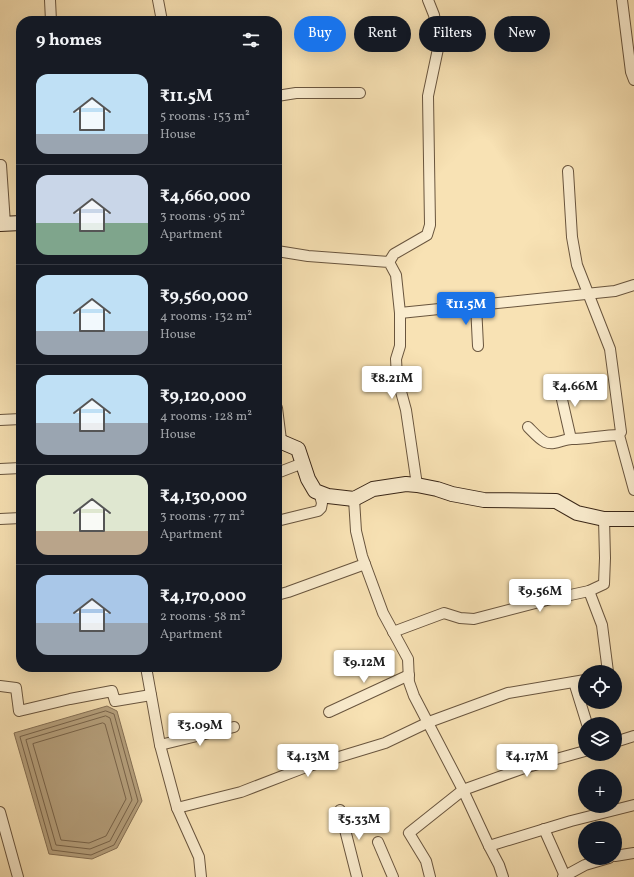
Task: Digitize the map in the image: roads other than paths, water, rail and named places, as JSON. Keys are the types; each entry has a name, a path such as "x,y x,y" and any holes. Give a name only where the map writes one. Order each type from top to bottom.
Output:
{"street":[{"path":"50,0 51,16"},
{"path":"158,0 161,16"},
{"path":"389,262 394,254 427,235 430,225 428,96 439,44 434,16 428,0"},
{"path":"622,0 631,72 634,80"},
{"path":"282,95 296,93 360,93"},
{"path":"1,165 3,224 16,223"},
{"path":"568,171 572,237 577,265 610,349 621,432 618,435 634,490"},
{"path":"282,252 308,256 389,262"},
{"path":"389,262 396,275 400,313 400,346 396,359 397,377 406,410 417,485"},
{"path":"400,313 615,291 634,285"},
{"path":"476,305 478,346"},
{"path":"558,382 571,439"},
{"path":"0,420 16,419"},
{"path":"528,427 544,441 553,443 571,439 576,440 618,435"},
{"path":"282,441 298,449 308,479 315,491 328,496 354,500 373,489 406,484 437,489 452,494 484,500 556,501 577,513 604,519 634,519"},
{"path":"282,471 303,463"},
{"path":"0,469 16,468"},
{"path":"282,521 318,511 321,508 322,503 319,492"},
{"path":"354,500 356,531 365,564 383,613 408,659 409,682 414,696 429,722 463,790 499,865 503,877"},
{"path":"0,519 16,518"},
{"path":"394,632 444,613 460,618 474,619 589,590 604,584 604,519"},
{"path":"282,594 365,564"},
{"path":"589,590 602,625 607,665"},
{"path":"147,672 160,745 177,808 199,857 201,877"},
{"path":"329,712 409,675"},
{"path":"177,808 240,792 306,767 385,743 429,722 508,693 578,681"},
{"path":"574,682 585,717"},
{"path":"0,686 16,688 19,711 112,691 115,701 151,695"},
{"path":"160,745 234,727"},
{"path":"622,740 634,736"},
{"path":"430,877 426,861 410,833 463,790 524,768 578,753"},
{"path":"489,846 544,829 634,805"},
{"path":"340,810 356,877"},
{"path":"0,812 18,877"},
{"path":"544,829 564,876 585,865"},
{"path":"378,842 393,877"},
{"path":"622,855 634,853"}],"water":[{"path":"107,706 117,711 142,801 117,848 92,859 49,854 14,733"}]}
